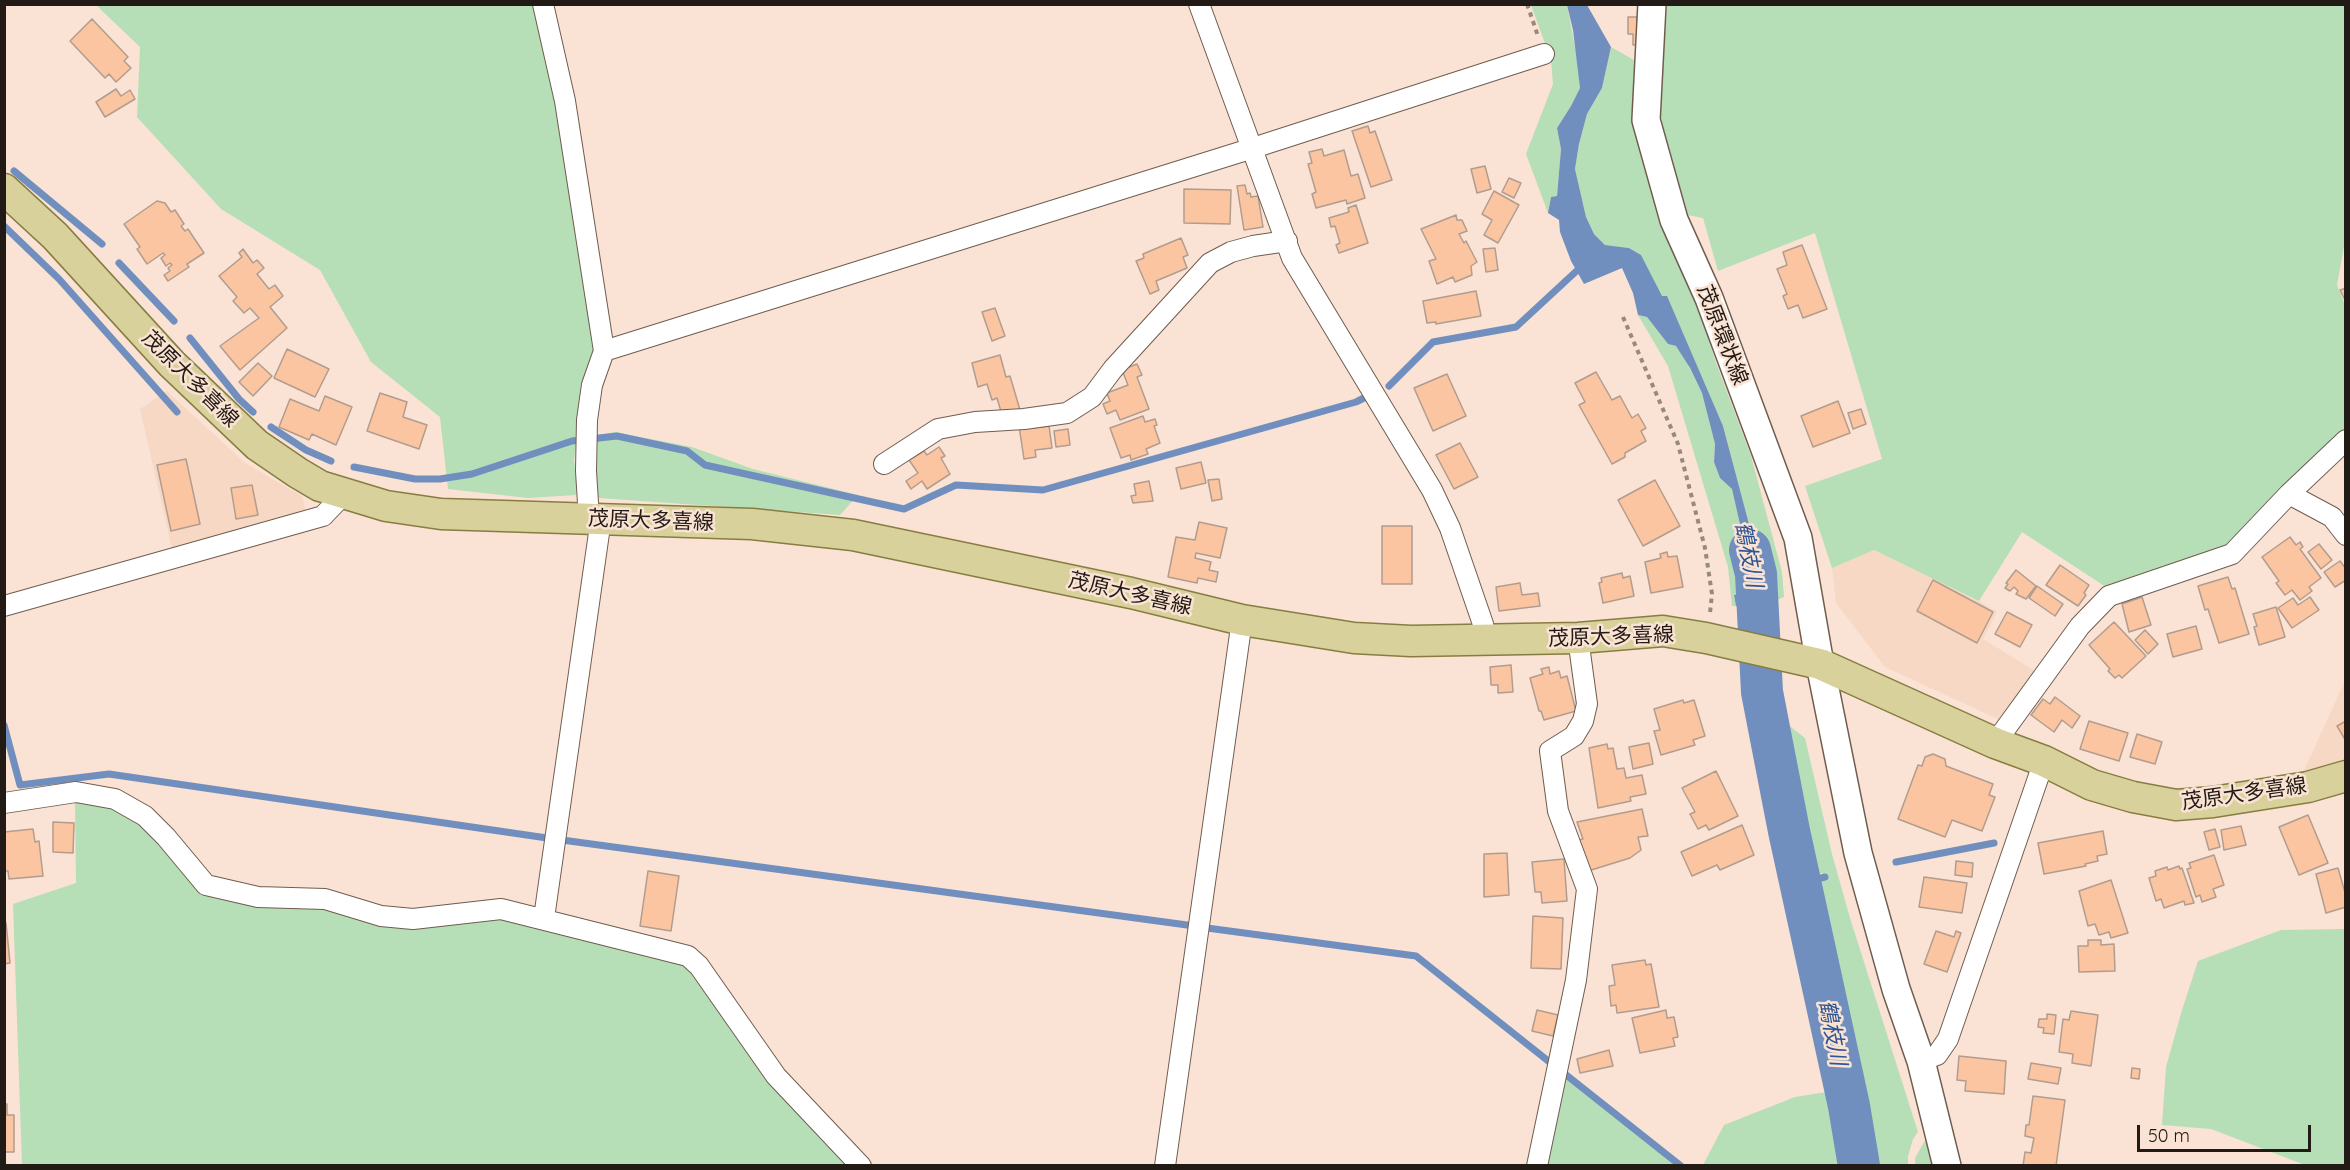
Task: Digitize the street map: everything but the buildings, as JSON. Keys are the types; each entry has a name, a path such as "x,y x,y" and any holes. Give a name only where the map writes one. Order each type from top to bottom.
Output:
{"main road":[{"name":"茂原環状線","path":"1652,4 1646,120 1674,220 1709,298 1798,538 1806,661 1896,989 1921,1061 1947,1166"},
{"name":"茂原大多喜線","path":"4,189 55,236 172,364 257,445 320,486 386,506 441,514 752,524 853,536 1131,593 1242,620 1354,638 1411,641 1578,638 1663,631 1806,661 1995,743 2044,761 2092,785 2133,797 2176,805 2213,802 2308,787 2346,776"}],"street":[{"path":"543,4 565,101 604,351 592,385 587,420 586,471 595,519 544,918"},
{"path":"1199,4 1292,258 1432,490 1450,528 1484,624 1485,640"},
{"path":"604,351 1253,148 1544,54"},
{"path":"884,464 938,429 975,422 1067,413 1092,397 1113,369 1210,262 1231,252 1253,246 1287,241"},
{"path":"1995,743 2080,626 2109,596 2232,554 2289,494 2346,440"},
{"path":"4,606 323,516 344,494"},
{"path":"2289,494 2332,517 2346,535"},
{"path":"1165,1166 1242,620"},
{"path":"1537,1166 1576,980 1587,889 1558,811 1550,751 1574,736 1587,704 1578,638"},
{"path":"1921,1061 1937,1055 1948,1039 2044,761"},
{"path":"4,803 75,792 116,799 146,816 206,885 258,897 325,899 381,916 413,919 501,909 688,956 699,966 776,1076 861,1166"}],"path":[{"path":"1527,4 1544,54"},
{"path":"1623,317 1678,444 1705,548 1712,594 1710,617"}],"shaded area":[{"path":"167,391 245,463 302,496 306,512 173,553 140,409"},
{"path":"1874,550 1997,612 1983,639 2040,674 2000,720 1885,667 1836,603 1832,568"},
{"path":"2345,681 2345,768 2300,779"}],"green space":[{"path":"96,5 535,5 557,91 598,342 584,391 574,460 576,495 528,498 448,489 440,417 371,362 320,270 221,209 137,117 140,47"},
{"path":"1531,5 1567,5 1578,63 1580,88 1557,128 1561,149 1557,196 1551,197 1548,213 1526,154 1553,84 1551,60"},
{"path":"1667,5 2345,5 2346,235 2337,285 2345,305 2345,435 2229,547 2109,589 2022,532 1979,601 1874,550 1832,568 1805,486 1882,459 1815,233 1718,271 1703,218 1682,214 1674,192 1660,111"},
{"path":"1611,47 1639,63 1693,286 1715,360 1751,456 1782,572 1784,597 1770,603 1723,426 1641,255 1629,248 1605,245 1594,234 1586,217 1575,169 1587,114 1602,88"},
{"path":"1638,315 1647,317 1668,344 1676,346 1702,393 1715,444 1714,462 1720,478 1732,489 1748,560 1750,578 1743,593 1734,595 1736,606 1732,606 1728,567 1668,366"},
{"path":"615,432 692,447 753,469 858,495 840,515 599,498 594,488 592,436"},
{"path":"1772,715 1777,716 1805,738 1832,854 1850,918 1918,1132 1913,1139 1908,1165 1874,1165 1868,1162 1838,1000 1832,997 1809,883 1825,880 1823,873 1807,876"},
{"path":"75,801 113,806 151,828 203,890 311,901 374,920 508,915 688,962 852,1165 22,1165 13,904 76,883"},
{"path":"2345,929 2345,1165 2305,1165 2211,1129 2162,1125 2166,1067 2198,961 2281,930"},
{"path":"1565,1074 1681,1165 1545,1166"},
{"path":"1839,1090 1852,1165 1703,1165 1724,1125 1795,1097"},
{"path":"1927,1137 1932,1165 1915,1165 1915,1158"}],"water":[{"path":"1567,5 1587,5 1611,47 1602,88 1587,114 1575,169 1586,217 1594,234 1605,245 1629,248 1641,255 1662,296 1667,296 1723,426 1770,603 1752,610 1736,606 1734,595 1743,593 1750,578 1748,560 1732,489 1720,478 1714,462 1715,444 1702,393 1690,368 1676,346 1668,344 1647,317 1638,315 1633,293 1622,268 1584,284 1571,261 1560,232 1559,220 1548,213 1551,197 1557,196 1561,149 1557,128 1580,88 1573,30"}],"waterway":[{"path":"14,171 102,244"},
{"path":"4,226 59,279 177,412"},
{"path":"119,263 174,321"},
{"path":"1389,386 1433,342 1516,327 1583,265"},
{"path":"190,338 239,399 253,412"},
{"path":"354,467 415,479 440,479 472,474 572,441 617,436 687,451 705,465 904,509 956,485 1043,490 1356,402 1366,397"},
{"path":"271,427 306,450 331,461"},
{"name":"鶴枝川","path":"1750,550 1756,574 1762,692 1789,831 1849,1106 1859,1166"},
{"path":"4,725 20,785 109,774 547,838"},
{"path":"562,840 1187,925"},
{"path":"1896,862 1994,843"},
{"path":"1800,883 1825,877"},
{"path":"1207,928 1416,956 1552,1064"},
{"path":"1565,1074 1681,1166"}]}
